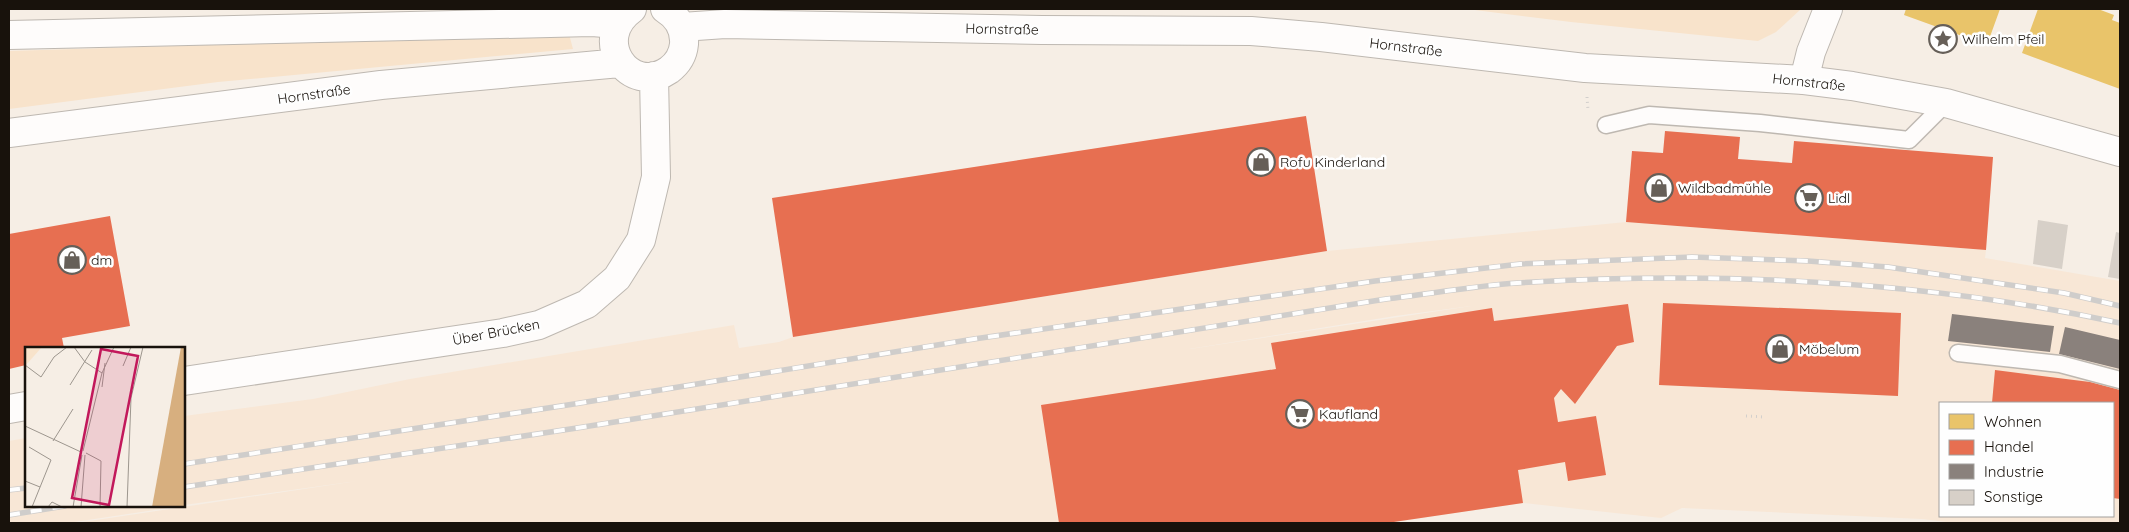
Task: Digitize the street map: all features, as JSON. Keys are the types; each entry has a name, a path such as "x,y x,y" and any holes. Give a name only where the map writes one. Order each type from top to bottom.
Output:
{"street":[{"path":"1804,80 1811,52 1828,9"},
{"path":"9,35 592,22 624,16"},
{"path":"624,16 613,37 614,51 620,63 636,74 654,76 673,67 680,58 684,38 674,18"},
{"name":"Hornstraße","path":"674,18 725,24 1042,30 1251,31 1321,37 1586,68 1804,80 1852,86 1946,103 2120,152"},
{"name":"Hornstraße","path":"9,133 381,85 620,63"},
{"name":"Über Brücken","path":"185,381 503,333 539,325 587,304 617,278 641,240 656,177 654,76"},
{"path":"9,409 25,406"}],"lane":[{"path":"1606,125 1650,115 1760,123 1909,140 1946,103"},
{"path":"1958,353 2060,364 2120,380"}],"path":[{"path":"1746,416 1764,417"}],"shaded area":[{"path":"1467,9 1800,10 1776,32 1758,41 1571,22"},
{"path":"569,34 573,49 218,82 9,109 9,51"},
{"path":"1626,222 1986,250 1985,258 2120,281 2120,523 1955,523 1922,519 1682,508 1661,518 1523,503 1387,523 76,523 357,481 185,505 185,416 313,399 410,379 734,325 739,348 779,342 793,337 1327,251","holes":["1471,306 1190,349 1395,316"]},
{"path":"25,438 25,507 174,507 68,523 9,523 9,441"}],"building: Wohnen":[{"path":"1906,9 2000,9 1987,45 1904,15"},
{"path":"2038,9 2098,9 2114,15 2112,20 2120,23 2120,89 2022,53"}],"building: Handel":[{"path":"1306,116 1327,251 793,337 772,198"},
{"name":"Lidl","path":"1665,131 1740,137 1738,159 1792,163 1794,141 1993,157 1986,250 1626,222 1632,151 1663,153"},
{"path":"110,216 130,326 62,338 64,347 25,347 25,365 9,369 9,234"},
{"name":"Möbelum","path":"1663,303 1901,313 1898,396 1659,385"},
{"name":"Kaufland","path":"1628,304 1634,342 1617,346 1575,404 1561,389 1554,398 1558,422 1596,416 1606,475 1568,481 1565,462 1518,470 1523,503 1387,523 1059,523 1041,405 1276,369 1271,343 1492,308 1494,321"},
{"path":"1995,370 2090,382 2120,390 2120,499 2114,498 2114,402 1992,402"}],"building: Industrie":[{"path":"1952,314 2054,326 2050,352 1948,341"},
{"path":"2065,327 2120,340 2120,369 2059,354"}],"building: Sonstige":[{"path":"2038,220 2068,225 2062,269 2033,264"},
{"path":"2116,232 2120,233 2120,279 2108,277"}],"railway":[{"path":"185,464 574,404 974,339 1375,281 1520,264 1692,257 1808,261 1888,267 2064,293 2120,306"},
{"path":"185,487 577,428 1386,299 1501,284 1668,278 1820,282 1896,288 1971,297 2046,308 2120,323"},
{"path":"9,490 25,488"},
{"path":"9,515 59,507"}],"place":[{"name":"Wilhelm Pfeil","path":"1943,39"},
{"name":"Rofu Kinderland","path":"1261,162"},
{"name":"Wildbadmühle","path":"1659,188"},
{"name":"Lidl","path":"1809,198"},
{"name":"dm","path":"72,260"},
{"name":"Möbelum","path":"1780,349"},
{"name":"Kaufland","path":"1300,414"}]}
